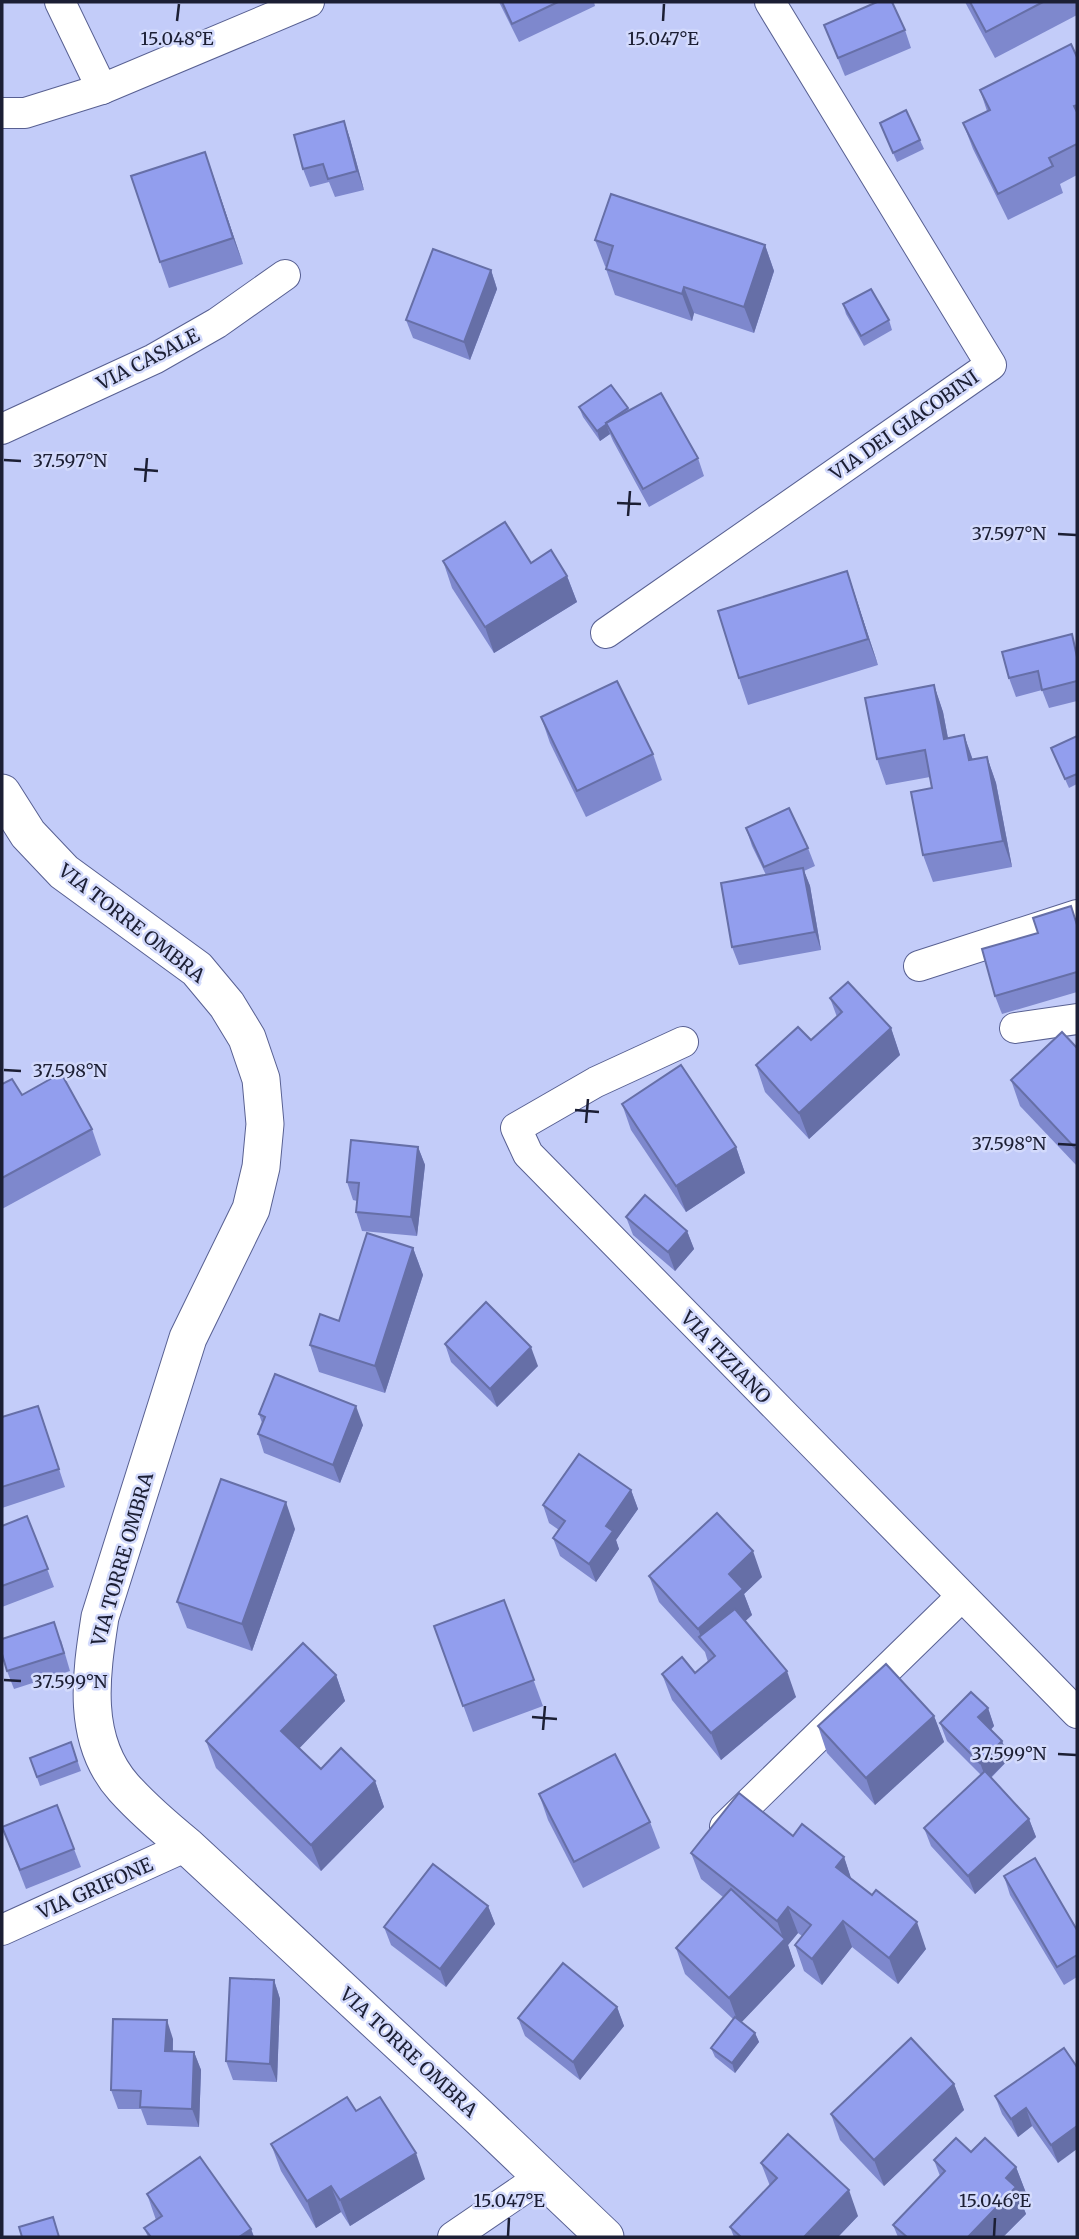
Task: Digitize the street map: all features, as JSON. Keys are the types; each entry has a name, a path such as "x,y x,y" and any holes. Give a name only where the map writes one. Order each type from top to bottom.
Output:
{"street":[{"path":"60,2 102,89"},
{"path":"2,113 25,114 102,89 309,2"},
{"name":"VIA DEI GIACOBINI","path":"606,632 991,365 769,2"},
{"name":"VIA CASALE","path":"2,429 154,359 217,323 285,275"},
{"name":"VIA TORRE OMBRA","path":"2,793 28,834 64,872 197,969 227,1005 247,1038 261,1079 265,1124 261,1167 251,1209 188,1338 100,1618 90,1702 94,1729 109,1766 122,1786 147,1812 187,1846 605,2237"},
{"path":"919,966 1077,915"},
{"path":"1015,1028 1077,1019"},
{"name":"VIA TIZIANO","path":"683,1042 596,1082 516,1128 528,1154 1077,1713"},
{"path":"725,1827 961,1597"},
{"name":"VIA GRIFONE","path":"2,1930 187,1846"},
{"path":"453,2237 541,2177"}],"building":[{"path":"502,2 558,2 512,24"},
{"path":"877,2 892,2 905,30 838,58 824,25"},
{"path":"970,2 1043,2 986,32"},
{"path":"1071,44 1077,57 1077,105 1074,106 1077,112 1077,144 1049,158 1053,166 998,194 963,123 990,110 980,90"},
{"path":"906,110 920,140 893,153 880,123"},
{"path":"344,121 357,171 328,179 323,164 303,169 294,135"},
{"path":"205,152 233,238 160,262 131,176"},
{"path":"611,194 765,245 744,307 684,287 682,294 606,269 613,246 595,240"},
{"path":"433,249 491,270 464,342 406,320"},
{"path":"871,289 889,320 861,336 843,304"},
{"path":"611,385 628,408 597,431 579,407"},
{"path":"661,393 698,458 643,489 606,423"},
{"path":"505,522 531,563 551,550 567,576 485,627 443,561"},
{"path":"847,571 868,639 739,678 718,611"},
{"path":"1072,634 1077,657 1077,681 1042,690 1038,671 1009,678 1002,652"},
{"path":"617,681 653,754 577,791 541,717"},
{"path":"934,685 944,739 964,735 969,760 987,757 1003,841 923,855 911,792 932,788 925,750 877,759 865,698"},
{"path":"1077,736 1077,774 1065,779 1051,748"},
{"path":"789,808 808,848 764,867 746,828"},
{"path":"803,868 815,932 732,947 721,883"},
{"path":"1071,906 1077,925 1077,972 995,996 982,949 1038,933 1033,918"},
{"path":"848,982 891,1028 799,1113 756,1065 798,1027 811,1040 842,1012 830,998"},
{"path":"1062,1032 1077,1048 1077,1150 1011,1080"},
{"path":"681,1065 736,1147 676,1186 622,1104"},
{"path":"61,1073 92,1129 2,1178 2,1084 12,1079 22,1095"},
{"path":"351,1140 418,1147 411,1217 356,1212 359,1183 347,1182"},
{"path":"645,1195 687,1231 668,1252 626,1217"},
{"path":"367,1233 413,1248 375,1366 310,1345 320,1314 339,1321"},
{"path":"486,1302 531,1347 490,1389 445,1344"},
{"path":"275,1374 356,1406 333,1465 258,1434 265,1417 259,1414"},
{"path":"38,1406 59,1469 2,1487 2,1417"},
{"path":"579,1454 631,1490 606,1526 613,1531 589,1564 553,1538 565,1521 543,1505"},
{"path":"221,1479 286,1502 242,1624 177,1602"},
{"path":"717,1513 753,1551 729,1574 743,1589 698,1629 649,1576"},
{"path":"27,1516 48,1569 2,1586 2,1526"},
{"path":"504,1600 534,1680 463,1706 434,1626"},
{"path":"735,1609 787,1671 711,1733 662,1674 682,1657 695,1673 715,1656 699,1637"},
{"path":"54,1622 64,1653 7,1671 2,1654 2,1639"},
{"path":"303,1643 336,1675 281,1731 321,1769 341,1748 375,1781 311,1845 206,1741"},
{"path":"886,1664 934,1716 866,1778 818,1726"},
{"path":"971,1692 988,1708 978,1717 1002,1741 980,1763 940,1723"},
{"path":"71,1742 77,1761 37,1777 30,1758"},
{"path":"615,1754 650,1822 574,1862 539,1794"},
{"path":"985,1771 1029,1819 968,1876 924,1828"},
{"path":"739,1793 793,1836 802,1824 844,1857 836,1867 872,1895 876,1890 917,1922 889,1958 843,1921 812,1959 795,1945 811,1925 788,1907 777,1921 691,1853"},
{"path":"57,1805 74,1849 20,1870 2,1827"},
{"path":"1035,1858 1077,1930 1077,1955 1057,1967 1004,1876"},
{"path":"433,1864 488,1906 440,1969 384,1927"},
{"path":"731,1889 785,1939 729,1998 676,1948"},
{"path":"563,1963 617,2007 573,2062 518,2018"},
{"path":"230,1978 274,1980 270,2064 226,2061"},
{"path":"735,2017 755,2033 732,2063 711,2048"},
{"path":"113,2019 167,2020 165,2051 194,2052 192,2109 140,2107 141,2091 111,2090"},
{"path":"911,2038 954,2084 874,2160 831,2114"},
{"path":"1064,2048 1077,2067 1077,2126 1051,2145 1026,2108 1011,2119 995,2096"},
{"path":"347,2097 356,2111 380,2097 416,2153 340,2200 331,2186 307,2201 271,2144"},
{"path":"788,2134 849,2190 804,2237 741,2237 730,2227 777,2178 761,2163"},
{"path":"956,2138 971,2152 985,2138 1016,2167 1006,2178 1016,2187 968,2237 907,2237 893,2225 945,2171 934,2160"},
{"path":"200,2157 251,2229 239,2237 151,2237 144,2228 162,2216 147,2194"},
{"path":"53,2217 59,2237 22,2237 19,2227"}]}
